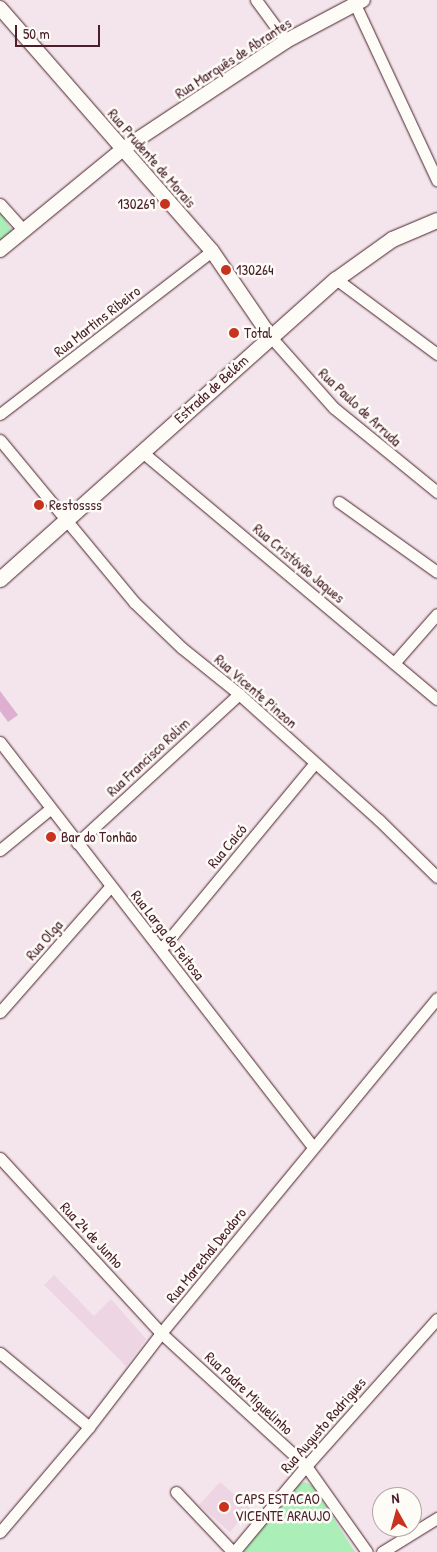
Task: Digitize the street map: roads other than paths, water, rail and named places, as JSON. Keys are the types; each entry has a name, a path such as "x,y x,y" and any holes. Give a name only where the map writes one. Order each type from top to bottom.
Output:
{"main road":[{"name":"Estrada de Belém","path":"0,579 65,518 336,279 392,240 437,220"}],"street":[{"path":"256,0 286,41"},
{"path":"357,1 437,180"},
{"name":"Rua Marquês de Abrantes","path":"0,250 123,150 286,41 357,1"},
{"name":"Rua Prudente de Morais","path":"0,8 212,251 270,336"},
{"path":"0,204 24,231"},
{"name":"Rua Martins Ribeiro","path":"0,414 212,251"},
{"path":"336,279 437,354"},
{"name":"Rua Paulo de Arruda","path":"270,336 334,408 437,492"},
{"name":"Rua Vicente Pinzon","path":"0,440 134,602 182,648 239,694 316,763 437,877"},
{"name":"Rua Cristóvão Jaques","path":"141,451 437,699"},
{"path":"339,502 437,572"},
{"path":"394,663 437,614"},
{"name":"Rua Francisco Rolim","path":"77,843 239,694"},
{"name":"Rua Larga do Feitosa","path":"0,742 110,887 161,949 313,1147"},
{"name":"Rua Caicó","path":"161,949 316,763"},
{"path":"0,850 50,809"},
{"name":"Rua Olga","path":"3,1004 110,887"},
{"name":"Rua Marechal Deodoro","path":"0,1532 89,1427 161,1333 437,998"},
{"name":"Rua 24 de Junho","path":"0,1158 161,1333"},
{"name":"Rua Augusto Rodrigues","path":"234,1552 306,1466 437,1319"},
{"name":"Rua Padre Miguelinho","path":"161,1333 306,1466 367,1552"},
{"path":"0,1353 89,1427"},
{"path":"176,1492 234,1552"},
{"path":"382,1552 437,1518"}],"place":[{"name":"130269","path":"165,204"},
{"name":"130264","path":"226,270"},
{"name":"Total","path":"234,333"},
{"name":"Restossss","path":"39,505"},
{"name":"Bar do Tonhão","path":"51,837"},
{"name":"CAPS ESTACAO VICENTE ARAUJO","path":"224,1507"}]}
